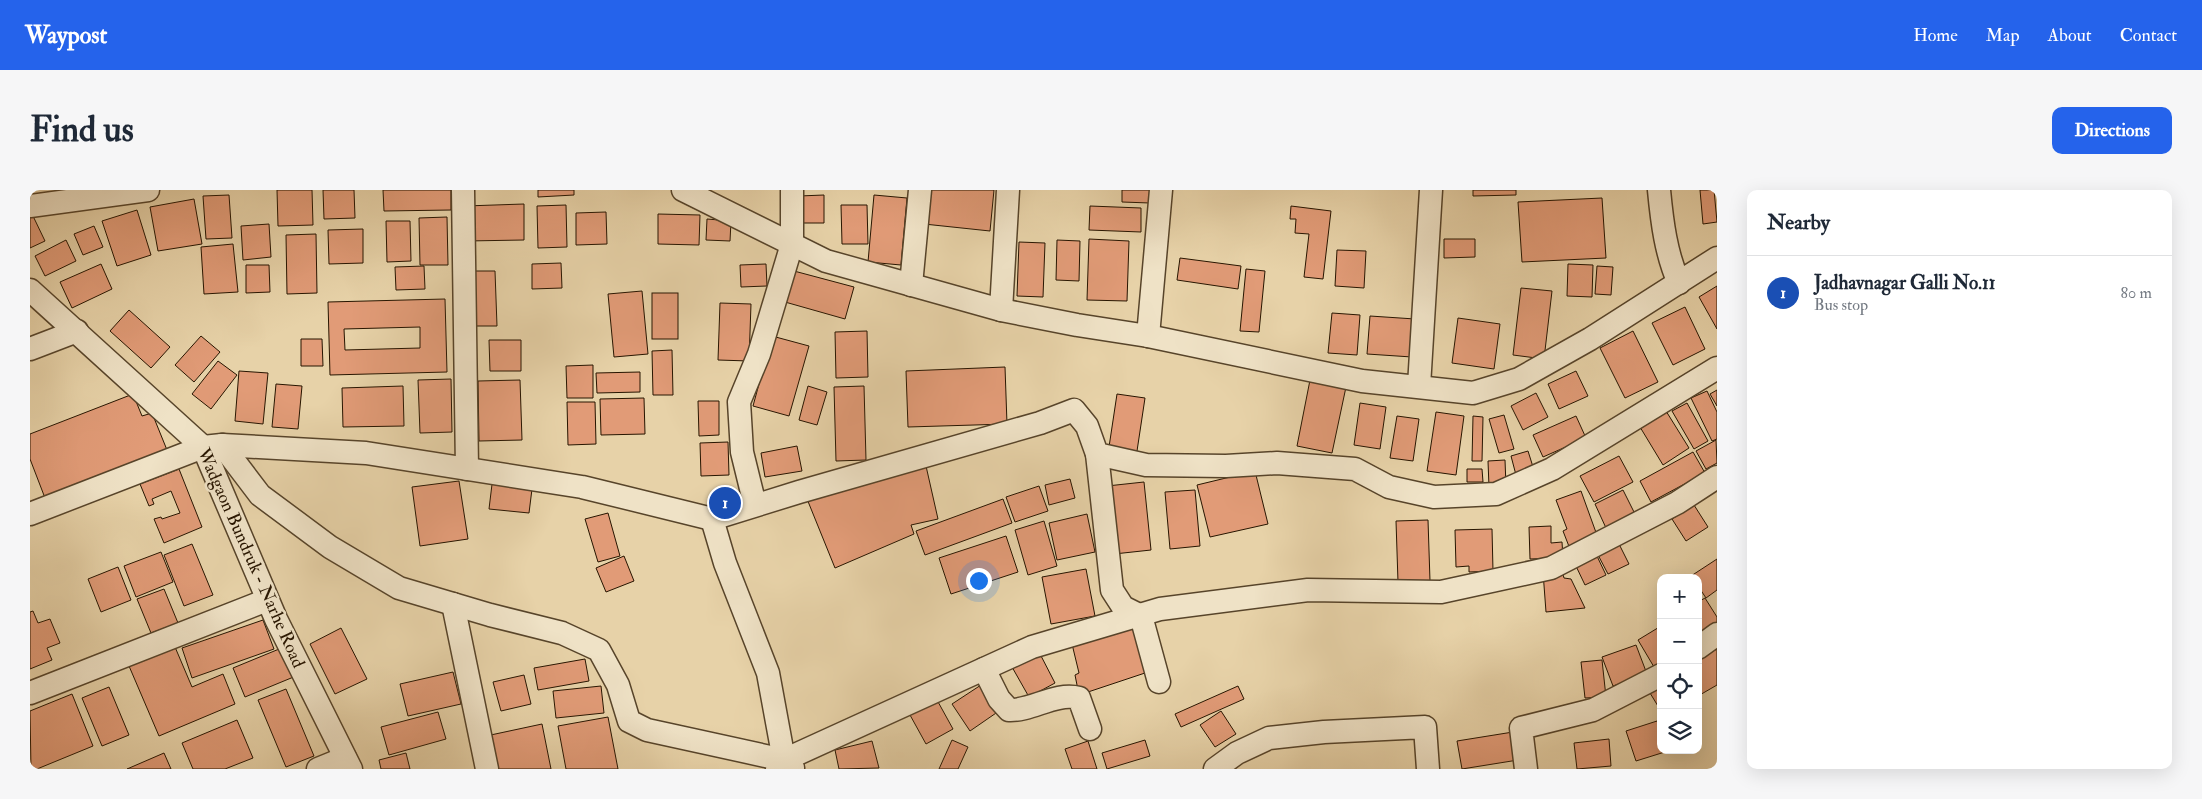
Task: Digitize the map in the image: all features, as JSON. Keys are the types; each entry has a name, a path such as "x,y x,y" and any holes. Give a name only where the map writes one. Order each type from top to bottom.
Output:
{"street":[{"path":"30,206 148,190"},
{"path":"463,190 467,469"},
{"path":"683,190 826,261 1001,310 1077,325 1148,336 1362,380 1473,393 1519,379 1590,339 1717,258"},
{"path":"755,505 742,452 739,402 759,354 792,244 792,190"},
{"path":"911,285 920,190"},
{"path":"1001,310 1008,190"},
{"path":"1148,336 1161,190"},
{"path":"1419,386 1431,190"},
{"path":"1659,190 1661,218 1670,263 1679,283"},
{"name":"Wadgaon Bundruk - Narhe Road","path":"30,290 213,446 267,600 348,764"},
{"path":"30,349 77,330"},
{"path":"1097,454 1146,464 1226,466 1278,463 1355,469 1389,487 1434,497 1496,494 1552,470 1717,368"},
{"path":"30,514 213,446 366,454 582,487 712,519 1040,423 1074,410 1087,426 1097,454 1112,590 1123,607 1141,616 1159,682"},
{"path":"213,446 260,495 330,547 399,588 562,633 599,650 618,685 629,721 647,730 784,767 1032,647 1160,609 1308,590 1441,592 1551,568 1677,504 1717,477"},
{"path":"712,519 725,563 768,673 784,767"},
{"path":"30,693 267,600"},
{"path":"453,604 487,769"},
{"path":"1702,645 1717,634"},
{"path":"984,669 999,699 1009,710 1020,710 1034,704 1071,696 1079,698 1090,729"},
{"path":"1526,769 1521,728 1593,710 1657,677"},
{"path":"1215,769 1237,754 1269,738 1324,732 1425,728 1428,769"},
{"path":"318,769 348,764"}],"building":[{"path":"277,190 312,190 313,225 278,226"},
{"path":"323,190 354,190 355,218 324,219"},
{"path":"383,190 451,190 451,210 384,211"},
{"path":"538,190 574,190 574,195 538,197"},
{"path":"927,190 994,190 990,231 924,224"},
{"path":"1122,190 1150,190 1150,203 1122,202"},
{"path":"1473,190 1516,190 1516,195 1473,196"},
{"path":"1700,190 1714,190 1717,222 1703,224"},
{"path":"229,195 232,238 206,239 203,196"},
{"path":"824,195 824,223 800,223 799,196"},
{"path":"874,195 907,198 901,265 868,262"},
{"path":"1602,198 1606,258 1522,262 1518,202"},
{"path":"194,199 202,244 158,251 150,207"},
{"path":"524,204 524,240 466,241 465,206"},
{"path":"566,205 567,247 538,248 537,206"},
{"path":"841,205 867,205 868,244 842,244"},
{"path":"1090,206 1141,208 1141,232 1089,230"},
{"path":"1291,206 1331,211 1323,279 1304,277 1309,234 1295,233 1296,219 1290,219"},
{"path":"137,210 151,255 117,266 102,221"},
{"path":"606,212 607,244 576,245 576,213"},
{"path":"658,214 700,215 699,245 658,244"},
{"path":"33,216 45,241 30,248 30,217"},
{"path":"447,217 448,265 420,265 419,218"},
{"path":"707,219 731,221 730,241 706,240"},
{"path":"386,221 410,221 411,261 387,262"},
{"path":"269,224 271,257 243,260 241,226"},
{"path":"94,226 103,247 83,255 74,234"},
{"path":"363,229 363,263 329,264 328,230"},
{"path":"316,234 317,293 287,294 286,235"},
{"path":"1089,239 1129,241 1127,301 1087,300"},
{"path":"1444,239 1475,239 1475,257 1444,258"},
{"path":"66,240 76,261 45,276 35,256"},
{"path":"1057,240 1080,241 1079,281 1056,280"},
{"path":"1019,242 1045,243 1043,297 1017,296"},
{"path":"233,244 238,292 204,294 201,247"},
{"path":"1337,250 1366,251 1364,288 1335,286"},
{"path":"1180,258 1241,266 1238,289 1177,280"},
{"path":"561,263 562,288 532,289 532,264"},
{"path":"101,264 112,289 72,308 60,282"},
{"path":"766,264 767,286 741,287 740,265"},
{"path":"1568,264 1593,265 1592,297 1567,296"},
{"path":"246,265 269,265 270,292 246,293"},
{"path":"424,266 425,289 396,290 395,267"},
{"path":"1597,266 1613,267 1611,295 1595,294"},
{"path":"1246,269 1265,271 1259,332 1240,331"},
{"path":"466,271 495,271 497,326 468,326"},
{"path":"794,271 854,287 845,319 785,302"},
{"path":"1717,286 1717,329 1699,297"},
{"path":"1521,288 1552,291 1544,359 1513,355"},
{"path":"642,291 648,354 614,357 608,294"},
{"path":"652,293 678,293 678,339 652,339"},
{"path":"445,299 447,372 330,375 328,302","holes":["420,327 420,348 345,350 344,329"]},
{"path":"720,303 751,304 749,361 718,360"},
{"path":"1685,307 1705,349 1673,365 1652,323"},
{"path":"129,310 170,347 151,368 110,331"},
{"path":"1332,313 1360,315 1357,355 1328,353"},
{"path":"1370,316 1415,319 1412,357 1367,354"},
{"path":"1458,318 1500,324 1494,369 1452,363"},
{"path":"867,331 868,377 836,378 835,332"},
{"path":"1633,331 1658,382 1625,398 1600,348"},
{"path":"201,336 220,352 194,382 175,365"},
{"path":"772,336 809,346 789,416 753,406"},
{"path":"301,339 322,339 323,366 301,366"},
{"path":"489,340 521,340 521,371 490,371"},
{"path":"672,350 673,395 653,395 652,351"},
{"path":"218,361 237,375 211,409 192,394"},
{"path":"593,365 593,398 567,398 566,366"},
{"path":"1005,367 1007,424 908,427 906,371"},
{"path":"239,371 268,373 263,424 235,421"},
{"path":"1576,371 1588,396 1559,409 1548,384"},
{"path":"640,372 640,392 597,393 596,373"},
{"path":"451,379 452,432 420,433 418,380"},
{"path":"520,380 522,440 479,441 478,381"},
{"path":"1310,380 1346,387 1332,453 1297,446"},
{"path":"276,384 302,386 298,429 272,427"},
{"path":"403,386 404,426 343,427 342,388"},
{"path":"808,386 827,392 817,425 799,420"},
{"path":"864,386 866,460 836,461 834,387"},
{"path":"1717,390 1717,406 1710,394"},
{"path":"1707,391 1717,412 1717,439 1712,441 1691,398"},
{"path":"1536,393 1548,417 1523,430 1511,406"},
{"path":"133,394 142,416 152,413 167,450 45,498 30,459 30,434"},
{"path":"1117,394 1145,398 1137,451 1109,447"},
{"path":"644,398 645,434 601,435 600,399"},
{"path":"698,401 719,401 719,435 699,436"},
{"path":"567,402 595,402 596,444 568,445"},
{"path":"1360,403 1386,407 1380,449 1354,445"},
{"path":"1687,403 1708,441 1694,449 1672,411"},
{"path":"1666,411 1689,448 1663,465 1640,427"},
{"path":"1436,412 1464,416 1456,475 1427,471"},
{"path":"1504,415 1514,449 1499,453 1489,419"},
{"path":"1397,416 1419,419 1413,461 1390,458"},
{"path":"1473,416 1483,417 1482,461 1472,461"},
{"path":"1576,416 1586,438 1543,457 1533,435"},
{"path":"1716,440 1717,463 1706,469 1696,451"},
{"path":"728,442 729,475 701,476 700,443"},
{"path":"797,446 802,471 765,477 761,453"},
{"path":"1528,451 1534,470 1516,475 1511,456"},
{"path":"1693,452 1705,473 1651,502 1640,481"},
{"path":"1619,456 1633,482 1594,502 1580,476"},
{"path":"1505,460 1506,486 1489,487 1488,461"},
{"path":"926,466 938,519 911,525 914,534 835,568 805,494"},
{"path":"179,469 202,527 164,543 154,519 161,517 162,519 180,513 171,491 152,499 154,504 149,506 140,484"},
{"path":"1467,469 1482,469 1483,482 1467,482"},
{"path":"1255,471 1268,524 1210,537 1197,485"},
{"path":"493,476 533,481 529,513 489,509"},
{"path":"1070,479 1075,498 1049,505 1045,485"},
{"path":"459,481 468,539 420,546 412,487"},
{"path":"1144,482 1151,550 1114,554 1107,486"},
{"path":"1039,486 1048,511 1015,522 1006,497"},
{"path":"1195,490 1200,546 1170,549 1165,492"},
{"path":"1623,490 1635,514 1606,528 1595,504"},
{"path":"1581,491 1598,538 1570,549 1563,531 1567,529 1556,500"},
{"path":"1003,499 1012,523 925,555 916,531"},
{"path":"1694,505 1708,527 1686,541 1672,519"},
{"path":"608,513 620,556 598,562 585,519"},
{"path":"1087,514 1095,552 1057,560 1049,523"},
{"path":"1428,520 1430,581 1398,582 1396,521"},
{"path":"1044,521 1057,566 1028,575 1015,530"},
{"path":"1551,526 1551,543 1562,542 1563,558 1530,559 1529,527"},
{"path":"1492,529 1493,571 1469,572 1469,566 1456,567 1455,530"},
{"path":"1006,536 1018,572 951,594 939,558"},
{"path":"1618,542 1629,564 1608,574 1597,553"},
{"path":"192,544 213,595 184,606 164,555"},
{"path":"161,552 173,582 136,597 124,566"},
{"path":"1596,554 1606,575 1585,585 1575,564"},
{"path":"624,556 634,581 606,592 596,568"},
{"path":"1717,559 1717,590 1706,598 1702,592 1702,574 1694,574"},
{"path":"118,567 131,600 101,612 88,579"},
{"path":"1086,569 1095,616 1051,624 1042,577"},
{"path":"1562,571 1564,578 1571,579 1585,608 1546,612 1543,572"},
{"path":"164,589 178,623 151,633 137,599"},
{"path":"1705,598 1717,617 1717,625 1702,634 1702,619 1702,600"},
{"path":"33,611 38,623 50,619 60,643 47,648 52,660 30,669 30,612"},
{"path":"263,620 274,649 192,678 182,648"},
{"path":"1140,621 1151,671 1079,695 1075,675 1079,673 1072,644"},
{"path":"341,628 367,679 335,694 310,644"},
{"path":"1657,628 1657,665 1654,667 1638,640"},
{"path":"1636,645 1647,674 1613,686 1602,657"},
{"path":"175,647 192,687 223,674 235,704 159,736 129,666"},
{"path":"284,647 296,676 245,697 233,668"},
{"path":"1717,649 1717,685 1702,694 1702,664 1702,658"},
{"path":"1039,652 1055,683 1029,697 1012,667"},
{"path":"585,659 589,681 538,690 534,668"},
{"path":"1602,660 1606,697 1585,698 1581,662"},
{"path":"453,672 461,704 408,716 400,684"},
{"path":"524,675 531,704 501,711 493,682"},
{"path":"981,685 999,711 970,731 952,704"},
{"path":"601,686 604,713 556,718 553,691"},
{"path":"1238,686 1244,699 1181,727 1175,714"},
{"path":"109,687 129,735 102,746 82,698"},
{"path":"286,689 314,756 286,767 258,700"},
{"path":"1657,689 1657,704 1650,693"},
{"path":"72,694 93,746 37,769 31,769 30,711"},
{"path":"937,700 953,729 926,744 910,715"},
{"path":"1221,711 1236,734 1215,747 1200,725"},
{"path":"438,712 446,739 389,755 381,727"},
{"path":"608,717 618,769 566,769 558,726"},
{"path":"237,720 253,758 225,769 193,769 182,743"},
{"path":"1657,721 1658,754 1636,761 1626,731"},
{"path":"542,724 551,769 493,769 486,736"},
{"path":"1513,732 1518,760 1462,769 1457,741"},
{"path":"1609,739 1611,766 1577,769 1574,743"},
{"path":"952,740 968,747 958,769 939,769"},
{"path":"1145,740 1150,756 1107,769 1102,753"},
{"path":"872,741 879,768 839,769 835,750"},
{"path":"1088,741 1097,769 1072,769 1065,749"},
{"path":"164,753 171,769 127,769"},
{"path":"406,753 410,769 381,769 379,760"}],"place":[{"name":"Jadhavnagar Galli No.11","path":"725,503"}]}
